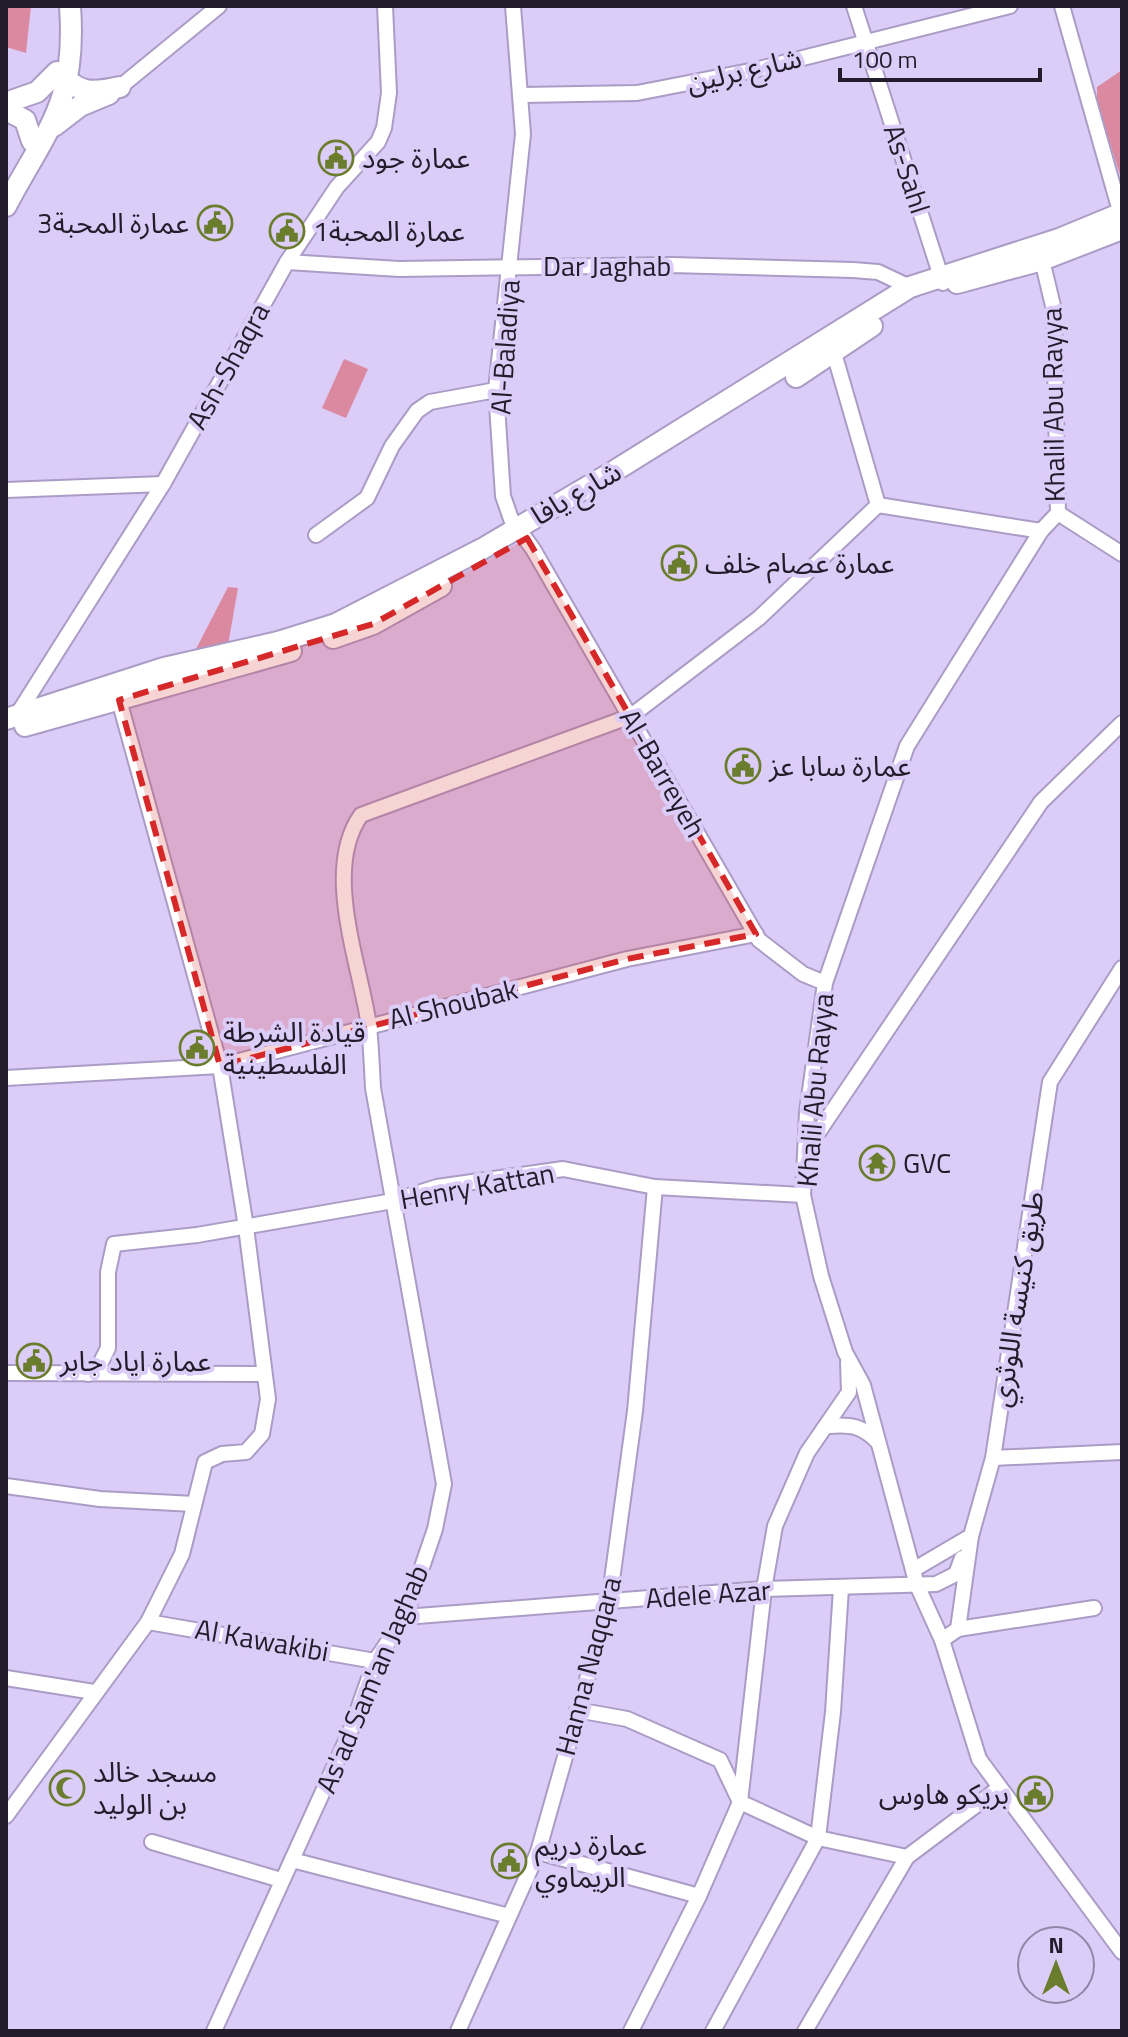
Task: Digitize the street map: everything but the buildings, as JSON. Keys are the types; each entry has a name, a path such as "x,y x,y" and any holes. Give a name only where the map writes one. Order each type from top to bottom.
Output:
{"main road":[{"path":"61,6 62,78"},
{"path":"6,206 49,120 62,78 70,6"},
{"path":"62,78 81,90 120,87"},
{"path":"8,104 62,78"},
{"path":"6,188 32,141 49,120 120,87"},
{"path":"8,104 28,102 49,120"},
{"path":"8,104 25,120 32,141"},
{"name":"شارع يافا","path":"942,280 1042,260 1122,218"},
{"name":"شارع يافا","path":"9,720 119,700 274,657 373,624 916,290 1122,218"},
{"name":"شارع يافا","path":"9,720 164,668 278,642 336,624 522,533 834,353 916,290"}],"street":[{"path":"120,87 219,6"},
{"name":"Ash-Shaqra","path":"9,720 163,484 287,262 337,187 378,142 384,128 389,93 385,6"},
{"name":"Al-Baladiya","path":"513,6 522,95 522,147 496,390 503,496 522,533"},
{"name":"As-Sahl","path":"854,6 942,280"},
{"name":"شارع برلين","path":"522,95 637,93 755,70 1010,6"},
{"path":"1062,6 1122,218"},
{"name":"Khalil Abu Rayya","path":"1042,260 1054,310 1058,513 1041,531 907,746 825,983 805,1150 803,1195 821,1276 848,1358 863,1385 917,1585 942,1640 979,1759 1122,1952"},
{"name":"Dar Jaghab","path":"287,262 356,268 671,265 853,270 878,272 916,290"},
{"path":"834,353 878,505 1041,531"},
{"path":"316,535 367,498 392,446 417,411 430,402 496,390"},
{"path":"6,490 163,484"},
{"name":"As'ad Sam'an Jaghab","path":"214,2031 350,1732 375,1661 405,1617 435,1529 444,1484 373,1088 368,1024 354,961 344,874 348,833 361,815 631,716 759,618 878,505"},
{"path":"1058,513 1122,554"},
{"name":"Al-Barreyeh","path":"522,533 756,934 803,974 825,983"},
{"path":"6,1816 148,1622 182,1554 205,1462 222,1454 246,1452 262,1434 268,1399 246,1227 220,1066 119,700"},
{"path":"805,1150 1041,802 1122,723"},
{"name":"Al Shoubak","path":"6,1078 220,1066 368,1024 435,1011 627,959 756,934"},
{"name":"طريق كنيسة اللوثري","path":"958,1629 971,1536 993,1458 1050,1082 1122,968"},
{"name":"Henry Kattan","path":"88,1374 100,1364 108,1348 108,1272 114,1244 246,1227 393,1201 437,1187 563,1169 655,1187 803,1195"},
{"name":"Hanna Naqqara","path":"458,2031 538,1852 609,1602 635,1411 655,1187"},
{"path":"631,2031 699,1896 740,1802 764,1589 775,1526 807,1453 829,1426 849,1392 848,1358"},
{"path":"6,1373 264,1374"},
{"path":"829,1426 850,1424 867,1430 878,1442"},
{"path":"993,1458 1122,1452"},
{"path":"6,1486 100,1499 194,1504"},
{"path":"913,1570 971,1536"},
{"name":"Adele Azar","path":"405,1617 764,1589 936,1584 956,1574 971,1536"},
{"path":"713,2031 818,1838 833,1712 841,1588"},
{"path":"942,1640 958,1629 1094,1608"},
{"name":"Al Kawakibi","path":"148,1622 375,1661"},
{"path":"6,1678 94,1692"},
{"path":"577,1710 627,1719 720,1760 740,1802 818,1838 907,1857"},
{"path":"805,2031 907,1857 999,1788"},
{"path":"152,1842 281,1880"},
{"path":"538,1852 699,1896"},
{"path":"292,1860 509,1916"}],"highlighted area":[{"path":"527,538 756,934 627,959 220,1066 119,700 373,624"}],"shaded area":[{"path":"6,6 31,6 26,53 6,47"},
{"path":"1122,70 1122,181 1097,103 1097,87"},
{"path":"344,359 368,369 346,418 322,408"},
{"path":"228,587 238,588 228,645 195,651"}],"place":[{"name":"عمارة جود","path":"336,158"},
{"name":"عمارة المحبة3","path":"215,223"},
{"name":"عمارة المحبة1","path":"287,231"},
{"name":"عمارة عصام خلف","path":"679,563"},
{"name":"عمارة سابا عز","path":"743,766"},
{"name":"قيادة الشرطة الفلسطينية","path":"197,1048"},
{"name":"GVC","path":"877,1163"},
{"name":"عمارة اياد جابر","path":"34,1361"},
{"name":"مسجد خالد بن الوليد","path":"67,1788"},
{"name":"بريكو هاوس","path":"1035,1794"},
{"name":"عمارة دريم الريماوي","path":"509,1861"}]}
